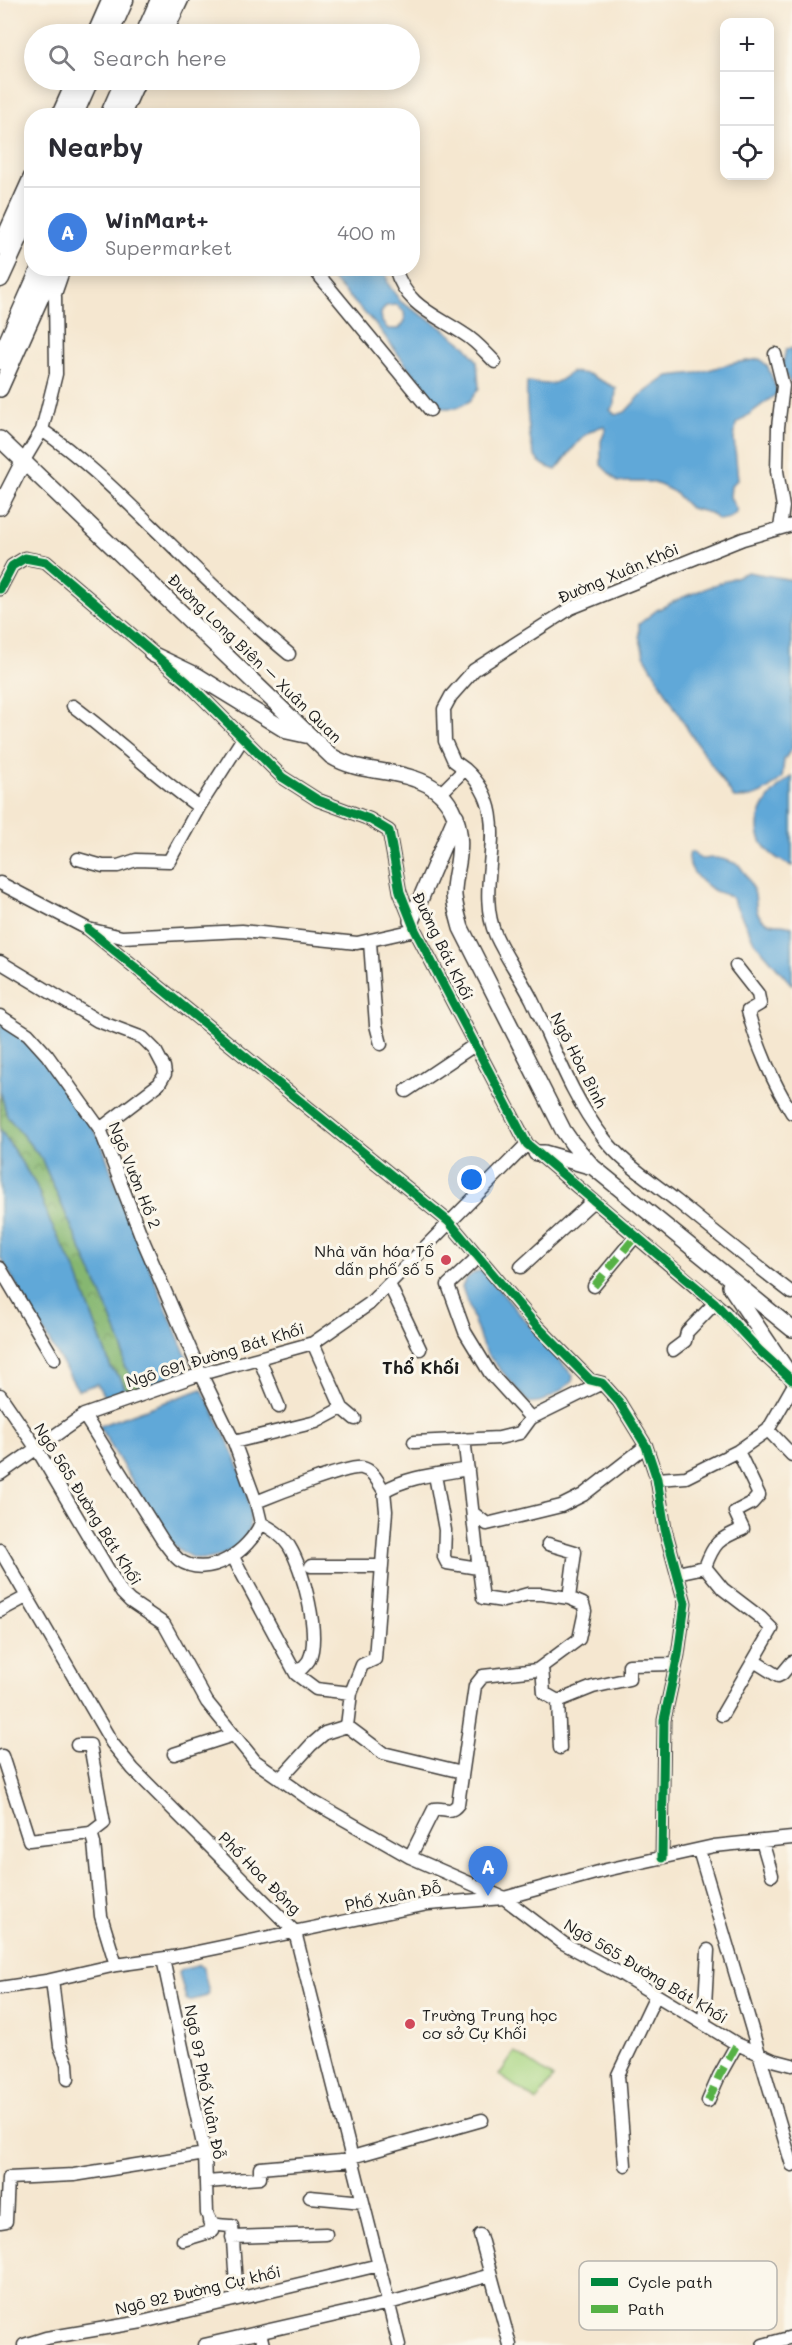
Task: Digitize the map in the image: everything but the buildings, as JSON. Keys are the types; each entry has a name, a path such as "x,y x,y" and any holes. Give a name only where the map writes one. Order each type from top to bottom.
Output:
{"highway":[{"path":"113,24 124,0"},
{"path":"149,24 160,0"},
{"path":"76,108 84,90"},
{"path":"113,108 121,90"},
{"path":"0,279 24,226"},
{"path":"0,360 37,276"}],"main road":[{"path":"99,24 110,0"},
{"path":"162,24 173,0"},
{"path":"63,108 71,90"},
{"path":"126,108 134,90"},
{"path":"0,247 24,194"},
{"path":"0,389 50,276"},
{"name":"Đường Long Biên – Xuân Quan","path":"0,439 331,756 343,764 405,775 430,785 441,793 456,816 459,836 454,896 461,928 563,1130 593,1167 792,1329"},
{"path":"0,507 23,462"},
{"path":"152,654 196,675 287,731 310,736"},
{"path":"413,926 456,816"},
{"path":"532,1148 593,1167"},
{"path":"720,1271 792,1379"}],"street":[{"path":"171,24 182,0"},
{"path":"130,108 139,90"},
{"path":"23,462 42,430 56,374 55,294 61,276"},
{"path":"320,276 430,410"},
{"path":"398,276 408,296 436,318 464,334 495,362"},
{"path":"775,354 783,386 777,460 786,527"},
{"path":"42,430 81,458 255,626 289,654"},
{"name":"Đường Xuân Khôi","path":"465,769 454,761 445,741 444,709 451,696 474,670 571,608 744,539 786,527"},
{"name":"Đường Bát Khối","path":"0,589 12,566 25,558 46,562 187,682 282,777 318,801 369,819 389,831 400,892 413,926 532,1148 715,1303 759,1350 792,1379"},
{"path":"73,705 106,730 176,791 199,807"},
{"path":"78,859 104,866 118,866 136,860 169,861 199,807 243,738"},
{"path":"441,793 465,769"},
{"name":"Ngõ Hòa Bình","path":"465,769 480,784 491,813 492,848 488,906 492,925 587,1114 604,1139 633,1166 792,1293"},
{"path":"0,883 88,929 449,1222 534,1323 590,1380 602,1383 619,1402 646,1446 657,1479 665,1529 684,1603 676,1665 664,1720 662,1858"},
{"path":"88,929 122,937 242,931 357,943 370,942 413,926"},
{"path":"370,942 376,1025 381,1044"},
{"path":"0,962 98,1021 143,1038 162,1060 165,1074 159,1084 100,1129"},
{"path":"736,966 758,994 760,1004 748,1011 751,1023 792,1113"},
{"name":"Ngõ Vườn Hồ 2","path":"0,1016 28,1034 43,1050 100,1129 139,1229 201,1374 234,1442 261,1523"},
{"path":"406,1091 476,1044"},
{"name":"Ngõ 691 Đường Bát Khối","path":"0,1474 84,1415 201,1374 313,1343 369,1304 449,1222 532,1148"},
{"path":"521,1267 593,1202"},
{"path":"594,1286 635,1237"},
{"path":"479,1256 448,1285 465,1332 490,1373 531,1418"},
{"path":"0,1268 54,1359"},
{"path":"389,1284 420,1349"},
{"path":"673,1350 685,1341 687,1332 715,1303"},
{"path":"313,1343 342,1408 355,1419"},
{"path":"259,1358 279,1407"},
{"path":"414,1442 499,1438 520,1433 531,1418 602,1383"},
{"path":"657,1479 686,1477 738,1451 768,1430 792,1388"},
{"name":"Ngõ 565 Đường Bát Khối","path":"0,1395 37,1449 122,1593 164,1624 207,1702 255,1761 312,1801 410,1857 504,1898 563,1943 737,2044 792,2065"},
{"path":"234,1442 316,1422 342,1408"},
{"path":"84,1415 163,1541 179,1560 192,1564 210,1565 234,1557 247,1545 261,1523 275,1530 290,1546 309,1600 312,1619 309,1660 296,1674"},
{"path":"768,1430 792,1455"},
{"path":"410,1857 435,1809 454,1810 458,1804 475,1686 478,1680 483,1676 531,1671 542,1666 579,1639 585,1611 583,1604 569,1598 542,1594 528,1594 503,1601 483,1598 464,1439"},
{"path":"473,1513 487,1524 561,1506 583,1494 646,1446"},
{"path":"705,1567 713,1547 727,1535 742,1529 735,1512 752,1503 759,1495 738,1451"},
{"path":"255,1502 360,1467 370,1472 384,1491 386,1511 375,1659 362,1665 351,1693 347,1726"},
{"path":"384,1491 435,1475 468,1469"},
{"path":"435,1475 445,1530 444,1557 447,1563 478,1568"},
{"path":"548,1544 575,1552 569,1598"},
{"name":"Phố Hoa Động","path":"0,1550 112,1743 133,1769 295,1932 399,2345"},
{"path":"234,1557 296,1674 316,1689 351,1693"},
{"path":"311,1566 382,1566"},
{"path":"677,1573 705,1567"},
{"path":"705,1567 723,1589 772,1629 722,1715"},
{"path":"0,1611 26,1597"},
{"path":"754,1661 778,1676 792,1662"},
{"path":"558,1701 593,1687 630,1679 629,1665 676,1665"},
{"path":"542,1666 544,1693 558,1701"},
{"path":"558,1701 560,1748"},
{"path":"347,1726 383,1753 462,1773"},
{"path":"280,1779 325,1733 347,1726"},
{"path":"174,1754 233,1735"},
{"path":"2,1756 28,1840 90,1833 104,1823 90,1745 76,1745"},
{"path":"90,1833 94,1843 101,1916 116,1965"},
{"name":"Phố Xuân Đỗ","path":"0,1988 52,1980 116,1965 163,1959 428,1904 504,1898 606,1870 699,1850 792,1838"},
{"path":"762,1841 772,1875"},
{"path":"699,1850 792,2166"},
{"path":"271,1937 277,1914"},
{"path":"704,2024 708,1950"},
{"name":"Ngõ 97 Phố Xuân Đỗ","path":"163,1959 205,2154 208,2217"},
{"path":"52,1980 60,2046 67,2064 68,2079"},
{"path":"625,2165 618,2075 656,1995"},
{"path":"708,2102 737,2044"},
{"path":"206,2182 260,2178 260,2168 352,2158 482,2120"},
{"path":"0,2222 6,2221 8,2178 74,2175 205,2154"},
{"path":"310,2197 363,2202"},
{"path":"208,2217 214,2225 232,2226 237,2299"},
{"path":"183,2240 213,2231 208,2217"},
{"path":"232,2237 326,2234"},
{"path":"480,2235 510,2345"},
{"name":"Ngõ 92 Đường Cự khối","path":"24,2345 46,2338 142,2322 379,2265"},
{"path":"204,2345 261,2339 491,2276"},
{"path":"763,2345 792,2337"}],"green space":[{"path":"0,1090 7,1116 41,1158 110,1314 123,1349 124,1366 143,1389 127,1393 121,1379 111,1368 76,1271 50,1222 36,1185 0,1129"},
{"path":"515,2052 553,2078 537,2101 499,2075"}],"water":[{"path":"330,276 386,276 388,284 401,302 441,327 467,347 477,361 479,388 470,401 457,408 444,408 433,401 378,327","holes":["397,305 404,312 405,321 399,329 388,329 382,322 381,313 386,306"]},
{"path":"792,348 792,383 790,383 782,367 786,349"},
{"path":"760,359 768,367 778,393 736,424 734,439 738,479 731,486 730,497 737,511 729,518 718,520 710,513 690,508 674,492 652,482 618,482 601,465 601,441 606,429 604,426 596,428 582,438 556,470 540,463 533,452 528,421 527,382 551,384 571,372 588,374 616,388 615,404 610,410 616,415 625,412 641,395 668,376 697,373"},
{"path":"748,572 792,580 792,748 784,760 782,778 760,794 734,798 688,730 644,655 639,636 639,624 657,610 681,598"},
{"path":"792,776 792,866 776,857 765,847 759,835 758,823 769,799"},
{"path":"690,852 701,859 721,859 739,865 752,887 759,916 768,923 785,924 792,927 792,985 754,941 732,898 712,890 691,868"},
{"path":"0,1022 20,1032 55,1073 100,1139 121,1199 189,1363 185,1375 143,1389 124,1366 123,1349 110,1314 41,1158 7,1116 0,1090"},
{"path":"0,1129 36,1185 50,1222 76,1271 111,1368 121,1379 127,1393 106,1400 97,1384 78,1390 0,1257"},
{"path":"482,1270 573,1376 572,1382 552,1397 540,1402 528,1402 488,1355 462,1287 470,1276"},
{"path":"202,1389 235,1457 242,1476 250,1513 249,1528 245,1539 232,1550 209,1559 194,1558 182,1552 165,1536 99,1426"},
{"path":"199,1965 203,1968 209,1993 207,1996 189,2001 186,1999 179,1973 181,1970"}],"marked path":[{"path":"594,1286 635,1237"},
{"path":"708,2101 737,2044"}],"cycle path":[{"path":"0,589 12,566 25,558 46,562 187,682 282,777 318,800 369,819 389,831 400,892 415,930 527,1144 715,1303 759,1350 792,1380"},
{"path":"88,929 449,1222 534,1323 590,1380 602,1383 619,1402 646,1446 657,1479 665,1529 685,1603 678,1655 664,1720 662,1858"}],"place":[{"name":"Nhà văn hóa Tổ dấn phố số 5","path":"446,1260"},
{"name":"WinMart+","path":"488,1896"},
{"name":"Trường Trung học cơ sở Cự Khối","path":"410,2024"}],"district":[{"name":"Thổ Khối","path":"421,1368"}]}
